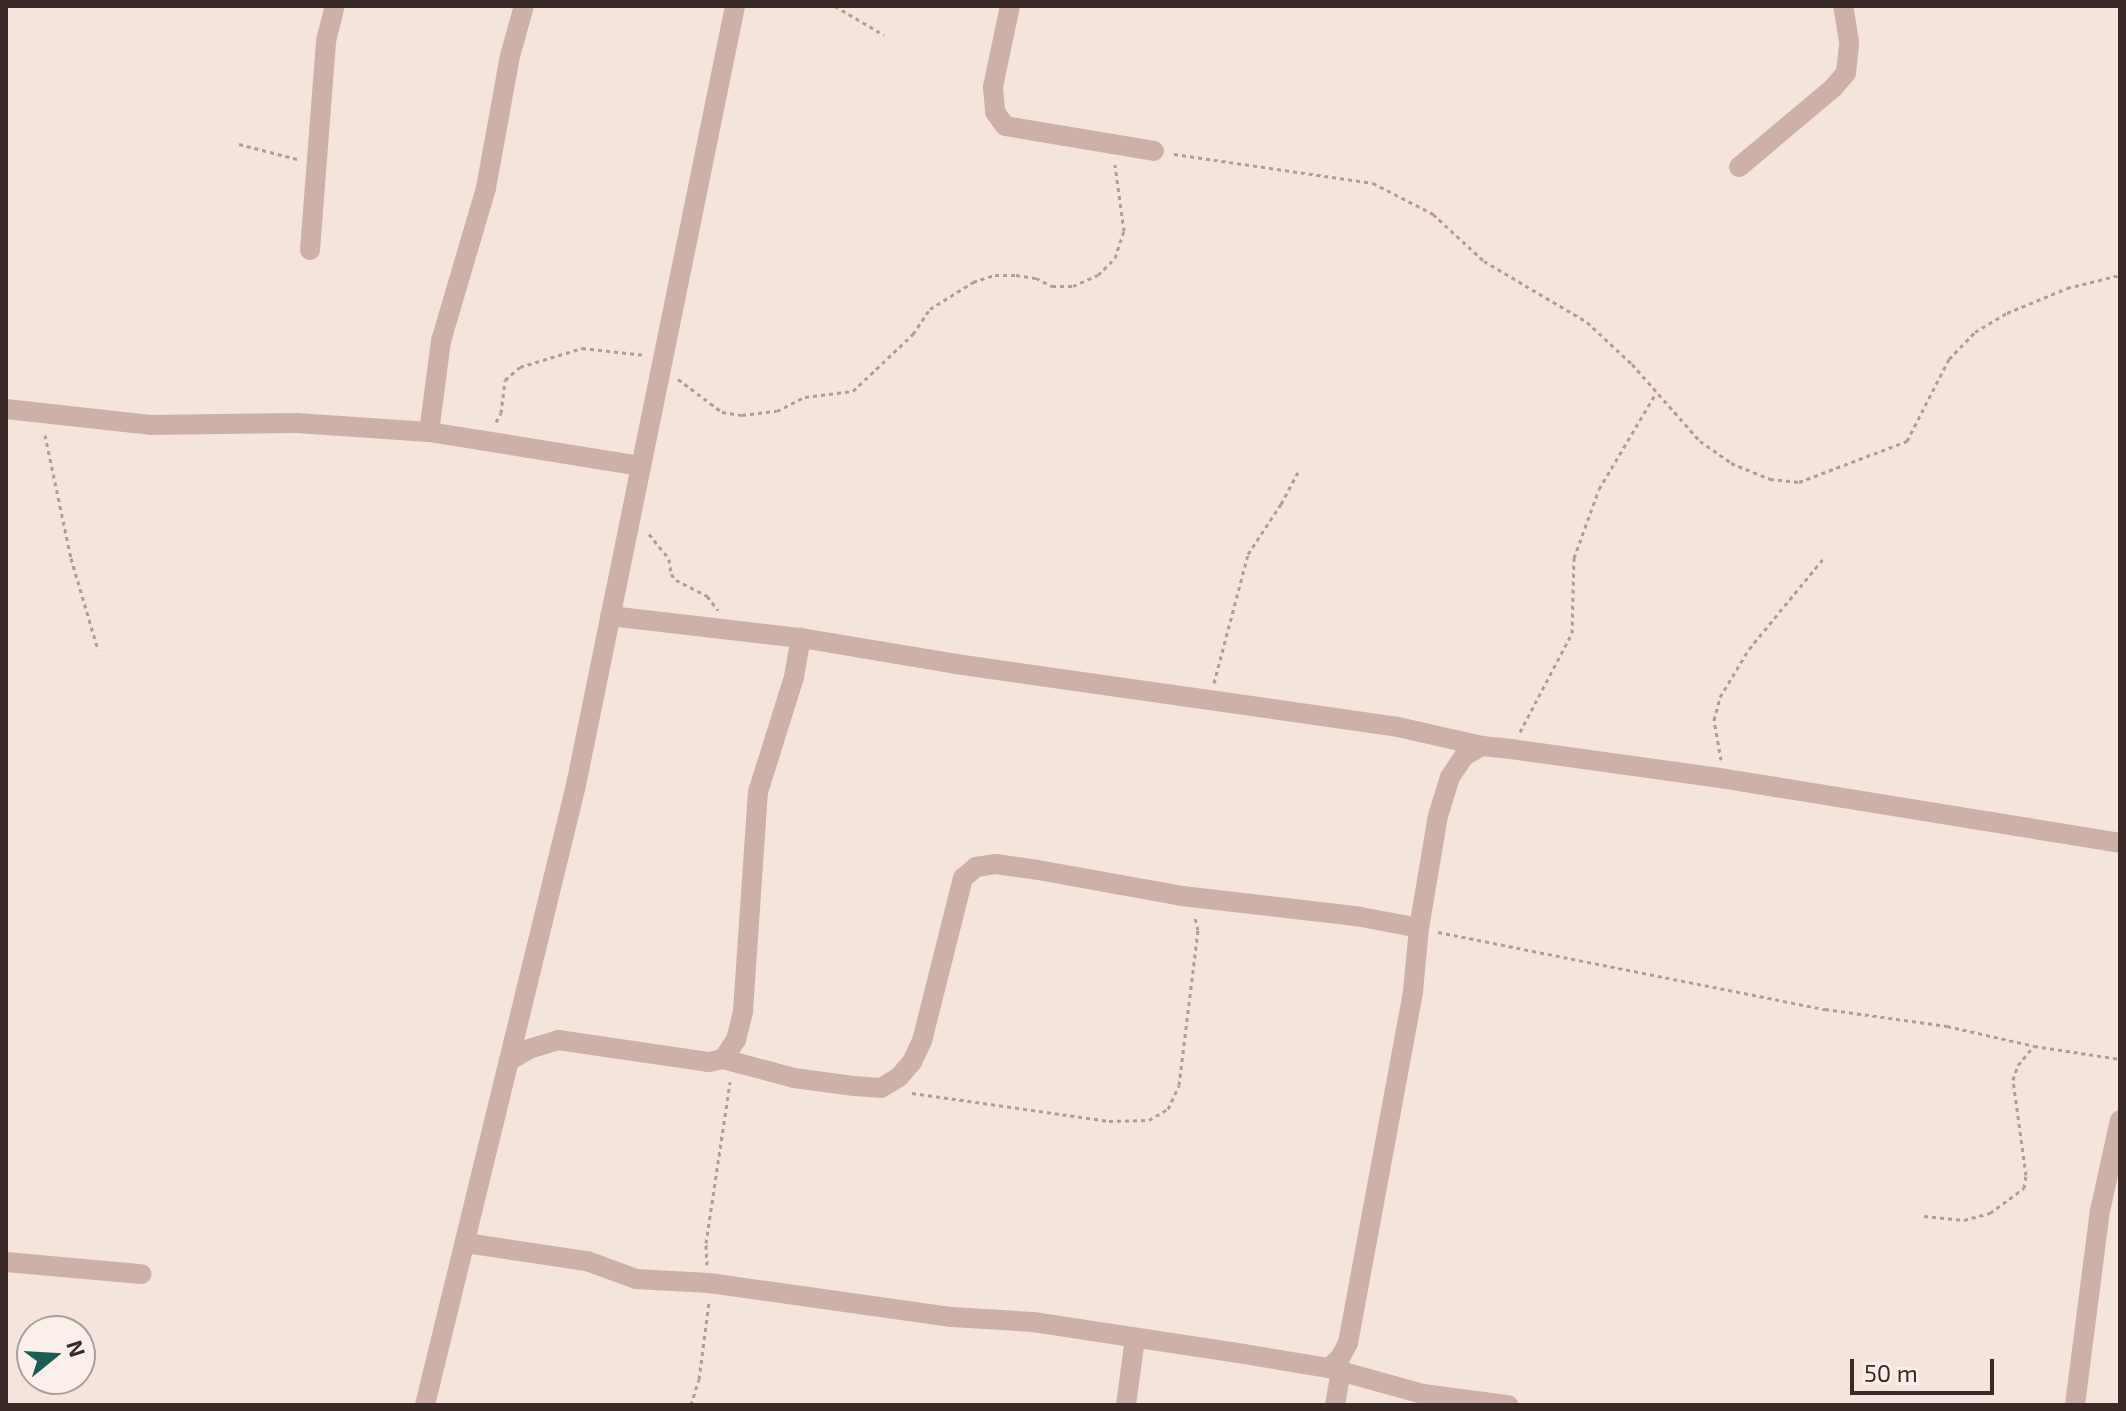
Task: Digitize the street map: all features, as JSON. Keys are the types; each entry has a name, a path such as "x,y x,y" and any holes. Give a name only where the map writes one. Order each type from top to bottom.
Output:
{"street":[{"path":"310,250 326,41 335,6"},
{"path":"429,432 441,341 486,188 510,56 524,6"},
{"path":"425,1405 576,785 735,6"},
{"path":"1010,6 993,87 995,112 1005,126 1154,151"},
{"path":"1739,167 1833,88 1846,73 1849,42 1843,6"},
{"path":"6,409 150,425 297,423 429,432 641,466"},
{"path":"610,616 801,638 1398,727 1482,746 1726,779 2120,843"},
{"path":"729,1061 743,1011 758,792 794,677 801,638"},
{"path":"1335,1405 1335,1369 1348,1343 1413,991 1419,928 1438,816 1450,777 1464,756 1482,746"},
{"path":"509,1061 546,1042 558,1040 709,1062 729,1061 854,1086 881,1088 899,1077 922,1041 963,878 976,867 995,864 1182,896 1356,916 1419,928"},
{"path":"519,1012 546,1042"},
{"path":"2075,1405 2100,1211 2120,1120"},
{"path":"466,1243 587,1261 636,1279 717,1284 952,1317 1033,1322 1335,1369 1423,1394 1508,1405"},
{"path":"6,1262 141,1274"},
{"path":"1126,1405 1135,1338"}],"path":[{"path":"835,6 884,35"},
{"path":"239,144 317,164"},
{"path":"486,441 501,413 505,380 520,367 582,348 660,364 722,412 742,415 777,411 805,397 853,391 913,334 930,309 973,282 995,275 1016,275 1052,286 1073,286 1098,275 1115,258 1124,231 1115,165 1104,144"},
{"path":"1154,151 1373,183 1433,214 1484,261 1587,322 1632,364 1700,441 1731,463 1770,479 1799,482 1907,441 1949,359 1975,332 2007,313 2067,288 2120,275"},
{"path":"1511,749 1572,633 1574,558 1599,489 1656,393"},
{"path":"42,415 51,478 98,650"},
{"path":"1209,701 1248,554 1299,470"},
{"path":"630,519 659,542 676,580 707,596 718,608 722,630"},
{"path":"1726,779 1714,720 1720,697 1749,649 1823,559"},
{"path":"913,1093 1109,1121 1149,1120 1168,1109 1179,1085 1198,930 1194,914 1182,896"},
{"path":"1419,928 1825,1009 1947,1026 2034,1046 2120,1059"},
{"path":"1924,1216 1964,1220 1990,1213 2024,1188 2026,1175 2013,1080 2018,1065 2034,1046"},
{"path":"691,1405 717,1284 706,1261 706,1243 729,1061"}]}
